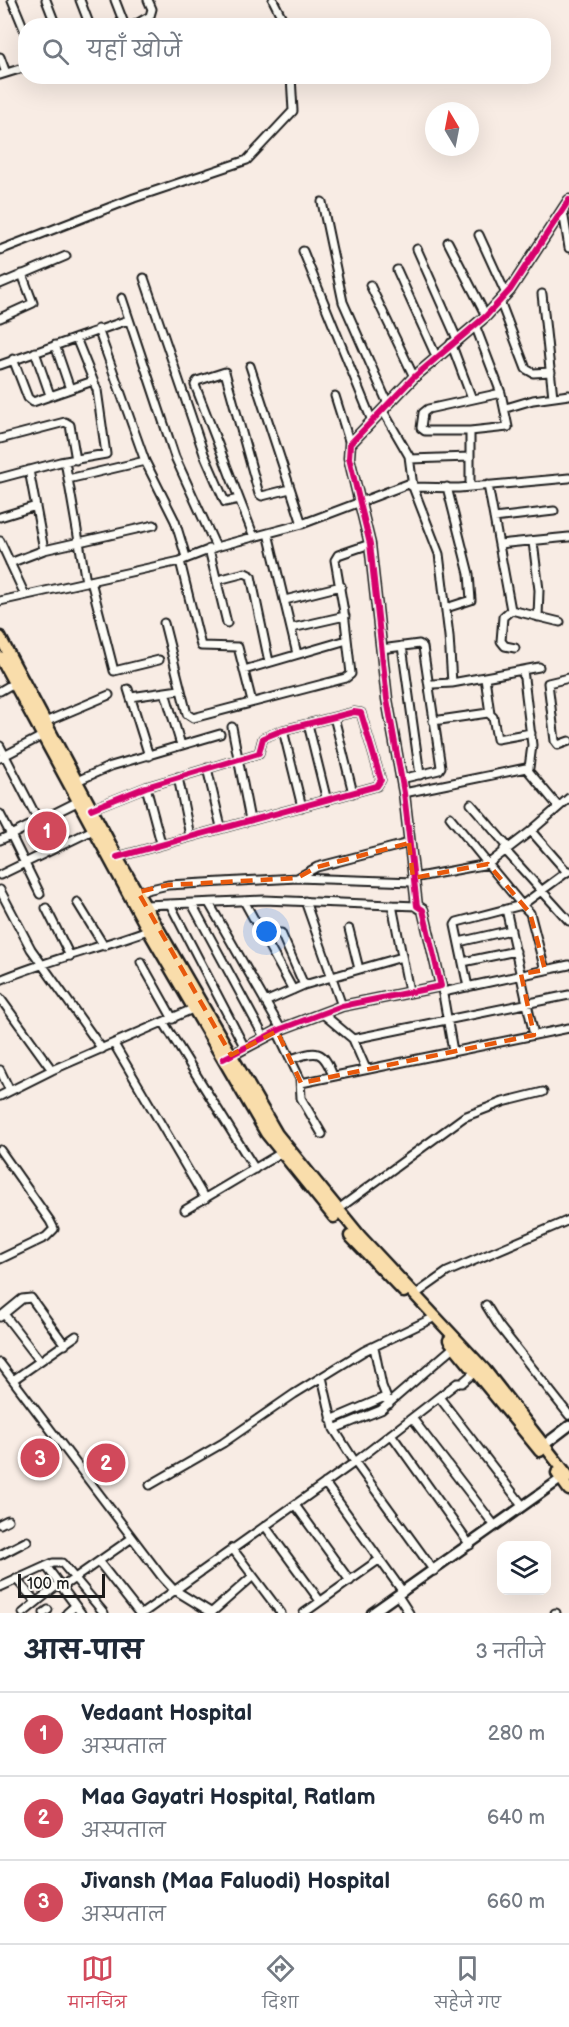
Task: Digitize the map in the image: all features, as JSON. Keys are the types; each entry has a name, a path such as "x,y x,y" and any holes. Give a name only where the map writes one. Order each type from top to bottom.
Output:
{"highway":[{"path":"0,637 266,1133 362,1250 485,1370 544,1445 566,1477 569,1490"},
{"path":"0,657 148,930 198,1006"},
{"path":"227,1057 277,1134 337,1210 416,1294 455,1346 566,1477"}],"street":[{"path":"12,0 19,18"},
{"path":"46,0 53,18"},
{"path":"80,0 87,18"},
{"path":"115,0 121,18"},
{"path":"147,18 150,16 152,9 148,0"},
{"path":"273,0 282,18"},
{"path":"0,57 3,74 18,69"},
{"path":"0,250 145,194 247,160 293,111 291,84"},
{"path":"350,444 436,356 486,316 503,298 569,201"},
{"path":"322,202 344,302 385,407 410,459 413,487 439,554 452,683"},
{"path":"563,212 569,248"},
{"path":"479,235 526,369 533,373 551,372"},
{"path":"448,242 486,316"},
{"path":"417,249 454,341 472,399"},
{"path":"303,251 372,421"},
{"path":"0,284 66,256"},
{"path":"397,270 436,356"},
{"path":"0,318 33,303 22,274"},
{"path":"144,278 204,454 225,502 239,499"},
{"path":"370,285 414,377"},
{"path":"542,294 553,397"},
{"path":"122,298 175,457 213,548 227,623"},
{"path":"0,365 128,320"},
{"path":"475,325 501,393 506,408 508,427 470,431 424,431 421,426 423,413 428,409 501,393"},
{"path":"99,329 145,461 175,521 201,646 206,649 237,646 252,702"},
{"path":"0,478 65,461 104,456 107,452 97,390 76,338"},
{"path":"55,345 70,389"},
{"path":"35,352 51,395"},
{"path":"13,359 28,398 33,402 93,381"},
{"path":"250,366 302,524"},
{"path":"254,537 195,386 197,381 225,372 259,494 262,496 290,489"},
{"path":"506,408 569,395"},
{"path":"335,396 350,444 349,458 370,544 387,699 404,794 417,906"},
{"path":"0,439 65,422 70,425 75,460"},
{"path":"470,431 470,486"},
{"path":"410,459 470,457"},
{"path":"65,461 78,543 114,671 159,660"},
{"path":"68,479 145,461"},
{"path":"29,470 44,550"},
{"path":"0,601 183,559 213,548 302,524 408,484 413,487 447,488 569,478"},
{"path":"488,485 511,610"},
{"path":"446,608 471,600 469,574 447,488"},
{"path":"0,517 36,506"},
{"path":"494,518 554,511"},
{"path":"10,563 44,550 154,525"},
{"path":"268,533 297,654"},
{"path":"499,544 569,537"},
{"path":"0,541 26,595"},
{"path":"533,542 538,617"},
{"path":"164,623 179,690 187,714 193,718 346,678 351,674 336,557 370,544"},
{"path":"218,580 245,573 251,576 269,662"},
{"path":"285,600 341,586"},
{"path":"511,610 560,622"},
{"path":"511,610 503,617 501,641 505,646 515,648"},
{"path":"291,628 345,616"},
{"path":"244,670 347,640"},
{"path":"381,649 419,644 423,647 441,767 439,770 401,779"},
{"path":"402,646 420,775"},
{"path":"433,684 452,683 539,667"},
{"path":"523,670 531,733 532,754 529,768 557,805"},
{"path":"485,677 496,739 531,733"},
{"path":"569,679 548,683 556,743 569,741"},
{"path":"0,691 14,683"},
{"path":"128,689 148,756"},
{"path":"131,697 179,690"},
{"path":"165,692 181,746"},
{"path":"45,722 109,695"},
{"path":"91,809 146,787 260,753 263,738 283,730 354,712 361,713 381,780 377,786 161,843 117,857"},
{"path":"433,721 490,714"},
{"path":"334,717 353,793"},
{"path":"309,723 327,801"},
{"path":"232,727 250,820"},
{"path":"283,730 302,807"},
{"path":"77,781 111,766 220,734"},
{"path":"3,756 42,736"},
{"path":"0,746 3,756 38,820"},
{"path":"207,768 221,827"},
{"path":"404,794 529,768"},
{"path":"177,777 190,836"},
{"path":"146,787 161,843"},
{"path":"138,892 168,885 297,878 414,880 488,864 531,831 557,805 569,798"},
{"path":"0,840 77,802"},
{"path":"471,804 541,893 569,921"},
{"path":"0,814 27,863 40,894"},
{"path":"450,817 530,913 545,970"},
{"path":"0,876 93,830"},
{"path":"468,987 457,922 522,905 567,874 531,831"},
{"path":"297,878 317,867 409,843"},
{"path":"0,890 41,963 102,1049"},
{"path":"243,901 293,990"},
{"path":"145,905 305,901 417,906 423,910 442,989 453,1051"},
{"path":"305,901 342,1006"},
{"path":"77,902 104,946"},
{"path":"209,903 266,1002 301,1083 301,1098 322,1134"},
{"path":"170,904 245,1048"},
{"path":"192,904 264,1037"},
{"path":"392,905 409,991"},
{"path":"46,908 70,956"},
{"path":"506,909 534,1035"},
{"path":"349,928 359,969"},
{"path":"0,980 41,963 104,946 148,930"},
{"path":"459,942 511,930"},
{"path":"261,933 281,933 304,985"},
{"path":"463,962 516,951"},
{"path":"266,1002 304,985 402,957"},
{"path":"141,962 173,1019"},
{"path":"227,1057 279,1030 342,1006 409,991 468,987 569,965"},
{"path":"353,1039 569,995"},
{"path":"0,998 52,1070"},
{"path":"0,1096 52,1070 164,1023 198,1006"},
{"path":"323,1014 353,1039 366,1069"},
{"path":"164,1023 255,1169"},
{"path":"301,1083 569,1028"},
{"path":"114,1044 205,1199"},
{"path":"291,1059 309,1053 318,1053 327,1061 333,1076"},
{"path":"0,1070 10,1091"},
{"path":"337,1210 464,1118 503,1102 543,1092"},
{"path":"0,1150 54,1229 46,1237 0,1259"},
{"path":"185,1210 281,1154"},
{"path":"416,1294 440,1276 569,1220"},
{"path":"40,1361 2,1315 22,1299 31,1298 65,1345"},
{"path":"486,1305 499,1326 569,1415"},
{"path":"150,1485 223,1443 322,1377 432,1317"},
{"path":"13,1380 76,1336"},
{"path":"334,1429 369,1417 455,1346"},
{"path":"374,1347 387,1401"},
{"path":"0,1363 173,1589 212,1613 253,1576"},
{"path":"99,1562 141,1613 355,1462 476,1371"},
{"path":"322,1377 334,1429 355,1462 434,1571"},
{"path":"439,1397 523,1506"},
{"path":"562,1406 569,1399"},
{"path":"331,1420 387,1401"},
{"path":"412,1418 495,1526"},
{"path":"544,1445 569,1426"},
{"path":"391,1434 470,1545"},
{"path":"372,1613 566,1477"},
{"path":"325,1483 380,1559 409,1613"},
{"path":"295,1505 350,1581"},
{"path":"0,1524 8,1520"},
{"path":"265,1526 320,1601"},
{"path":"23,1613 132,1538"},
{"path":"0,1555 27,1542"},
{"path":"232,1548 281,1613"},
{"path":"307,1612 380,1559"},
{"path":"0,1587 46,1566 62,1563 104,1613"},
{"path":"46,1566 81,1613"},
{"path":"16,1579 36,1602"},
{"path":"67,1613 75,1606"}],"highlighted area":[{"path":"409,843 413,878 488,864 530,913 545,970 521,974 534,1035 301,1083 277,1031 231,1055 138,892 168,885 297,878 317,867"}],"cycle path":[{"path":"223,1059 281,1029 342,1006 441,986 423,910 417,906 404,793 387,699 370,544 349,458 350,444 414,377 486,316 510,290 569,200"},
{"path":"91,809 146,787 259,753 263,738 283,730 354,712 361,713 381,780 377,786 117,857"}],"place":[{"name":"Vedaant Hospital","path":"47,831"},
{"name":"Jivansh (Maa Faluodi) Hospital","path":"40,1458"},
{"name":"Maa Gayatri Hospital, Ratlam","path":"106,1463"}]}
